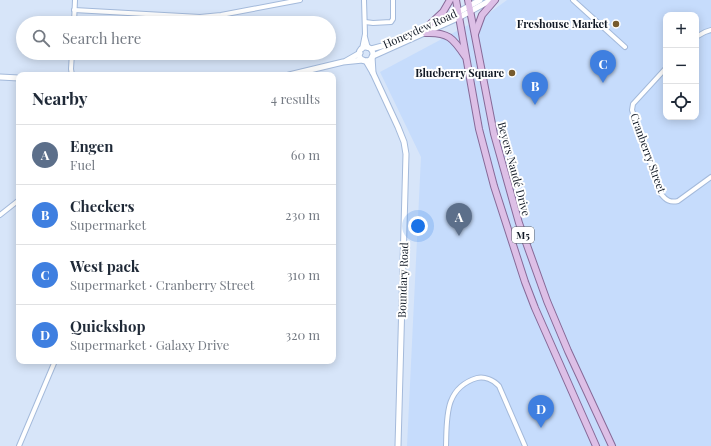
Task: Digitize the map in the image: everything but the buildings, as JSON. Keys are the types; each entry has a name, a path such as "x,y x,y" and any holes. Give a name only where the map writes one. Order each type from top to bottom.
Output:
{"main road":[{"path":"425,31 438,18 450,0"},
{"name":"Beyers Naudé Drive","path":"456,0 480,129 490,171 525,282 596,446"},
{"path":"474,36 482,15 495,0"},
{"name":"Beyers Naudé Drive","path":"469,6 494,134 519,223 553,315 612,446"},
{"path":"425,31 449,36 467,59"}],"street":[{"path":"74,16 75,0"},
{"path":"210,16 300,0"},
{"path":"364,0 365,34 360,57 365,61"},
{"path":"365,22 391,22 393,19 393,0"},
{"path":"469,6 480,0"},
{"path":"469,6 491,0"},
{"path":"573,0 624,47"},
{"name":"Honeydew Road","path":"373,56 459,15 469,6"},
{"path":"74,10 182,16"},
{"path":"699,35 711,30"},
{"name":"Honeydew Road","path":"370,49 425,31"},
{"path":"301,72 343,62 370,60 373,56 365,34"},
{"path":"343,62 361,51 370,49"},
{"name":"Boundary Road","path":"373,56 373,73"},
{"path":"72,60 72,72"},
{"name":"Boundary Road","path":"365,61 373,73 401,135 406,154 398,446"},
{"path":"69,72 71,68"},
{"name":"Cranberry Street","path":"663,71 633,104 632,110 661,194 668,201 678,201 711,177"},
{"path":"0,77 16,78"},
{"path":"0,215 16,202"},
{"path":"19,446 54,364"},
{"path":"446,446 448,410 455,392 459,386 478,378 494,382 499,386 525,446"}],"shaded area":[{"path":"507,0 711,0 711,446 407,446 421,157 380,72 485,16"}],"place":[{"name":"Freshouse Market","path":"616,24"},
{"name":"Blueberry Square","path":"512,73"},
{"name":"West pack","path":"603,83"},
{"name":"Checkers","path":"535,105"},
{"name":"Engen","path":"459,236"},
{"name":"Quickshop","path":"541,428"}]}
